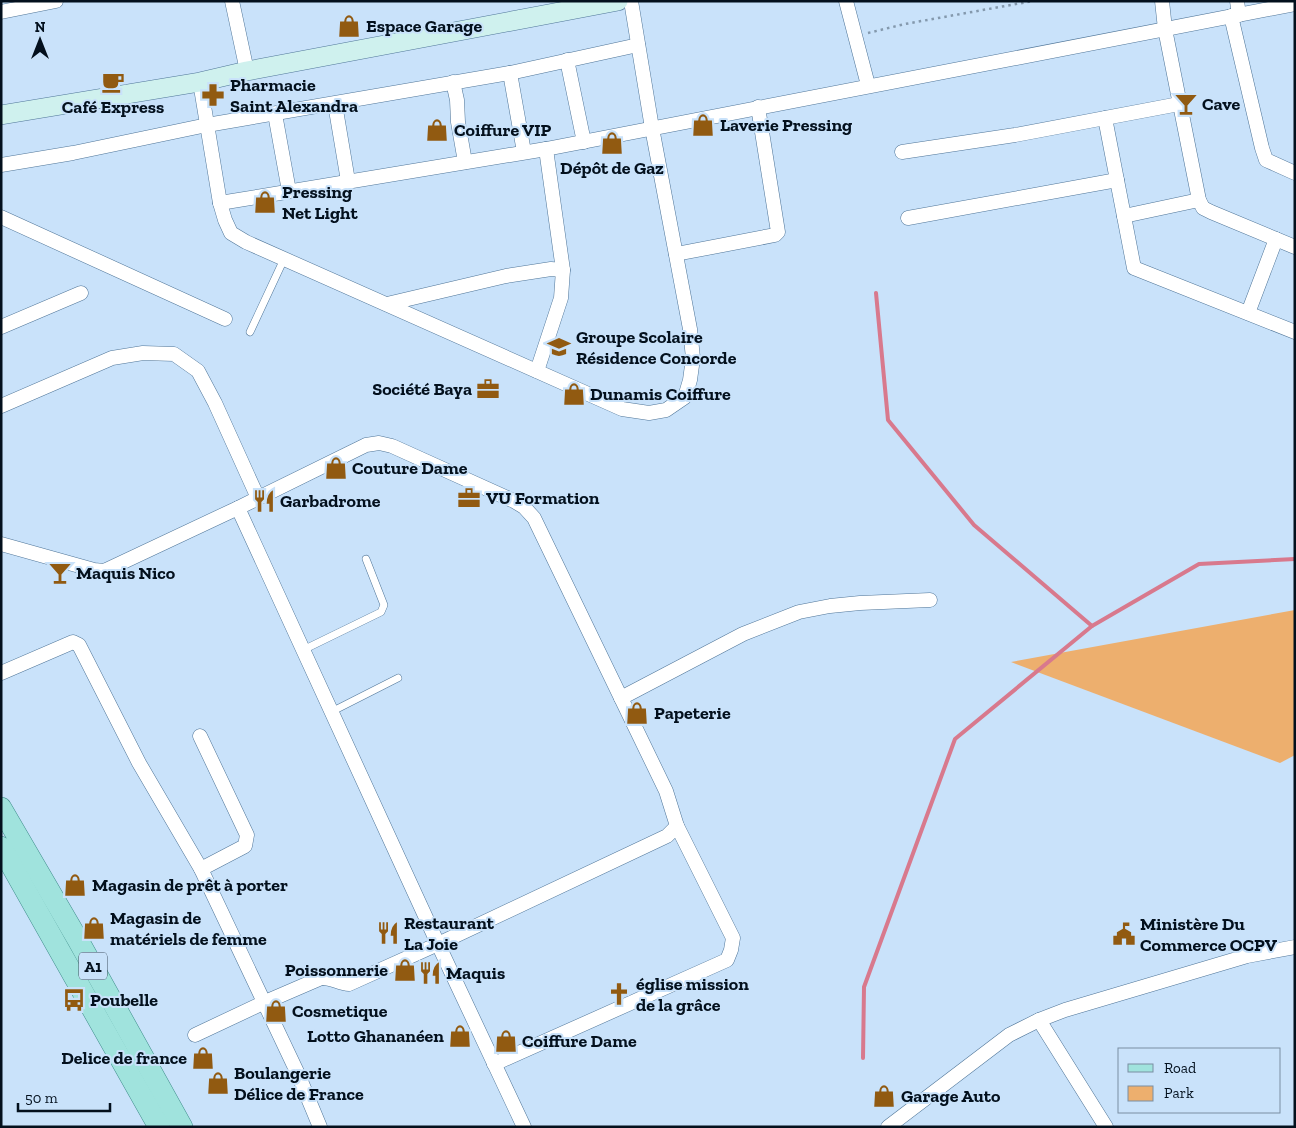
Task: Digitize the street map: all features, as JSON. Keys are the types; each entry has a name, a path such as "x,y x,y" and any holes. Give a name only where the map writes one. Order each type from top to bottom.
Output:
{"main road":[{"name":"A1","path":"1,808 78,940 182,1127"},
{"name":"A1","path":"1,847 159,1127"}],"street":[{"path":"1,12 56,1"},
{"path":"232,1 247,71"},
{"path":"200,82 220,202 231,234 622,408 649,413 666,410 685,397 693,358 690,329 652,128 631,1"},
{"path":"846,1 868,85"},
{"path":"1162,1 1165,29 1199,200 1204,208 1212,212 1295,247"},
{"path":"1,115 200,82 247,71 612,2"},
{"path":"220,202 546,149 868,85 1165,29 1235,11 1276,4 1295,4"},
{"path":"1235,11 1266,160 1295,173"},
{"path":"1,165 72,153 207,125 510,73 638,46"},
{"path":"567,60 584,142"},
{"path":"510,73 524,152"},
{"path":"453,82 465,162"},
{"path":"335,104 348,182"},
{"path":"902,152 1015,135 1180,104"},
{"path":"676,254 775,235 778,232 758,107"},
{"path":"275,114 289,191"},
{"path":"1105,118 1134,268 1295,332"},
{"path":"537,371 561,298 563,270 546,149"},
{"path":"908,218 1118,180"},
{"path":"1124,216 1199,200"},
{"path":"1,217 225,320"},
{"path":"1248,313 1276,239"},
{"path":"387,304 506,276 551,269 563,270"},
{"path":"1,327 81,294"},
{"path":"1,406 112,358 143,353 174,354 198,371 258,498"},
{"path":"1,544 94,570 104,570 238,508 366,445 379,443 392,446 514,501 534,518 666,791 677,826 732,938 731,950 727,960 494,1064"},
{"path":"238,508 524,1127"},
{"path":"621,698 743,634 799,612 860,603 930,600"},
{"path":"1,673 73,642 79,645 139,763 201,869 298,1074 320,1127"},
{"path":"200,736 247,835 245,846 201,869"},
{"path":"195,1035 321,978 328,977 343,984 349,984 661,838 677,826"},
{"path":"888,1127 1009,1035 1039,1020 1065,1010 1247,956 1295,947"},
{"path":"1039,1020 1106,1127"}],"lane":[{"path":"250,332 284,259"},
{"path":"303,650 381,612 384,605 366,559"},
{"path":"331,712 398,678"}],"path":[{"path":"855,36 905,24 1034,1"}],"green space":[{"path":"1295,610 1295,755 1280,763 1011,662"}],"waterway":[{"path":"876,293 888,420 974,525 1092,626"},
{"path":"863,1058 864,987 955,739 1092,626 1199,564 1295,559"}],"place":[{"name":"Espace Garage","path":"349,26"},
{"name":"Café Express","path":"113,82"},
{"name":"Pharmacie Saint Alexandra","path":"213,95"},
{"name":"Cave","path":"1186,104"},
{"name":"Laverie Pressing","path":"703,125"},
{"name":"Coiffure VIP","path":"437,130"},
{"name":"Dépôt de Gaz","path":"612,143"},
{"name":"Pressing Net Light","path":"265,202"},
{"name":"Groupe Scolaire Résidence Concorde","path":"559,347"},
{"name":"Société Baya","path":"488,389"},
{"name":"Dunamis Coiffure","path":"574,394"},
{"name":"Couture Dame","path":"336,468"},
{"name":"VU Formation","path":"469,498"},
{"name":"Garbadrome","path":"264,501"},
{"name":"Maquis Nico","path":"60,573"},
{"name":"Papeterie","path":"637,713"},
{"name":"Magasin de prêt à porter","path":"75,885"},
{"name":"Magasin de matériels de femme","path":"94,928"},
{"name":"Restaurant La Joie","path":"388,933"},
{"name":"Ministère Du Commerce OCPV","path":"1124,934"},
{"name":"Poissonnerie","path":"405,970"},
{"name":"Maquis","path":"430,973"},
{"name":"église mission de la grâce","path":"619,994"},
{"name":"Poubelle","path":"74,1000"},
{"name":"Cosmetique","path":"276,1011"},
{"name":"Lotto Ghananéen","path":"460,1036"},
{"name":"Coiffure Dame","path":"506,1041"},
{"name":"Delice de france","path":"203,1058"},
{"name":"Boulangerie Délice de France","path":"218,1083"},
{"name":"Garage Auto","path":"884,1096"}]}
